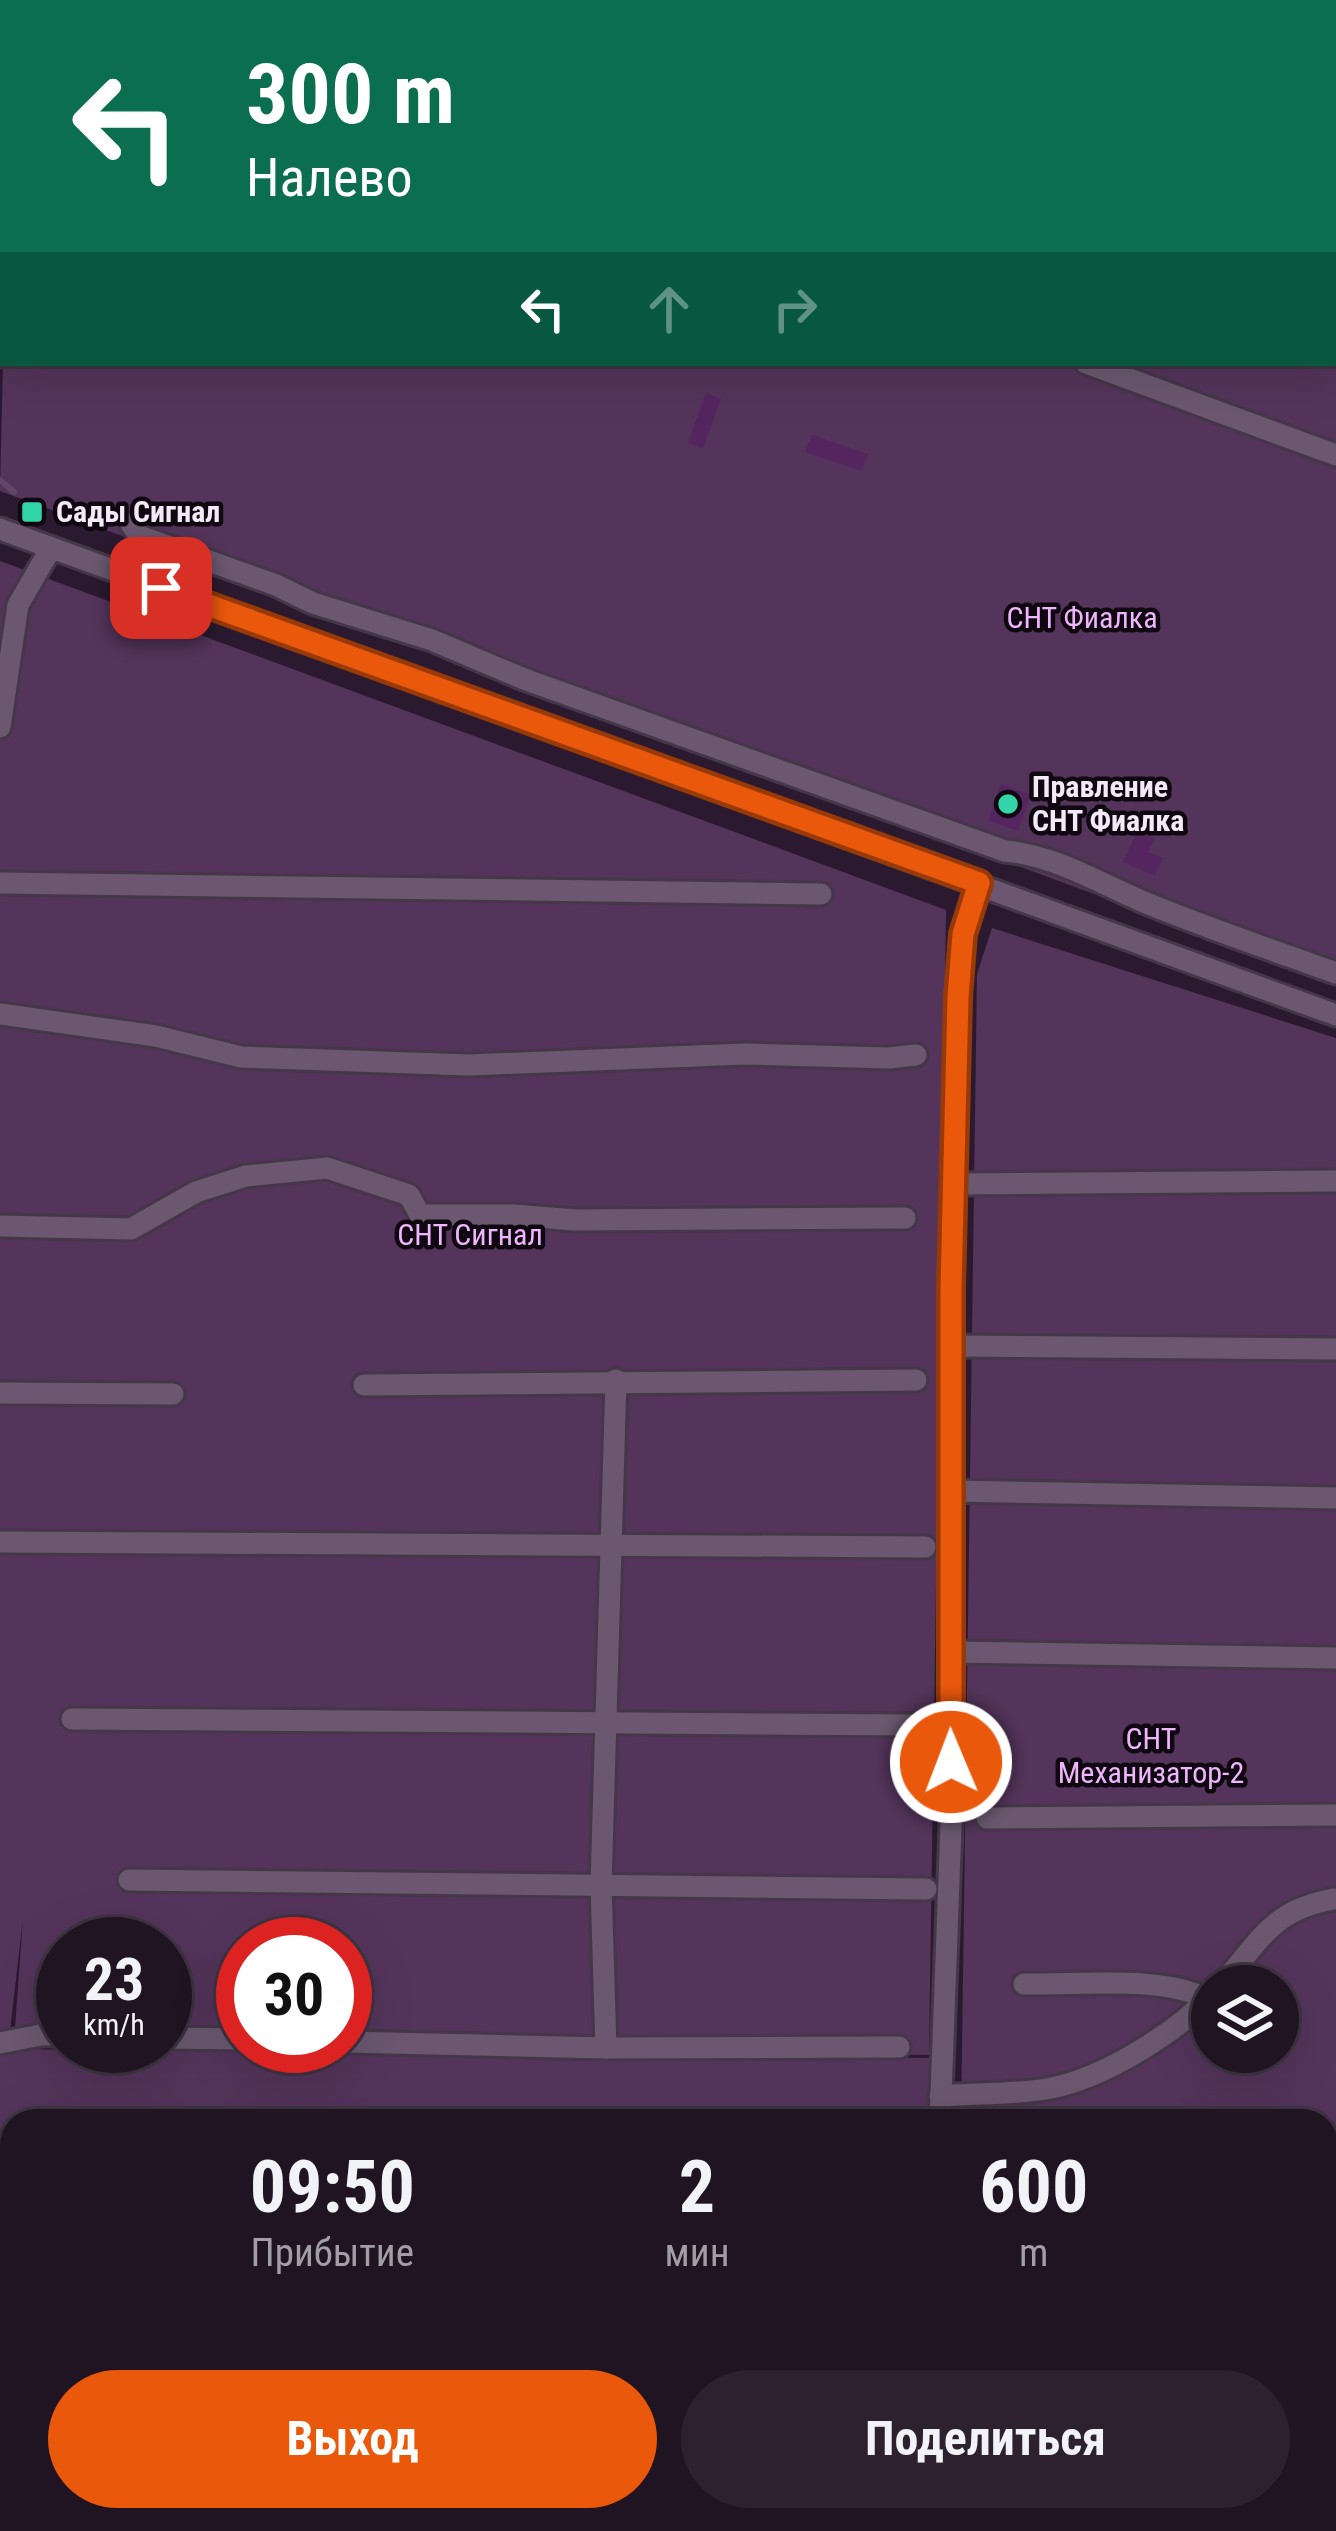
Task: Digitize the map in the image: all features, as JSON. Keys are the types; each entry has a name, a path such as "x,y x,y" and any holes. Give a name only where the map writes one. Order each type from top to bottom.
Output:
{"street":[{"path":"1094,366 1336,455"},
{"path":"118,572 131,524 139,536 313,603 431,640 524,680 1005,851 1038,858 1336,974"},
{"path":"0,529 1336,1015"},
{"path":"0,727 18,604 51,548"},
{"path":"1024,898 1038,858"},
{"path":"940,2109 952,1799 952,1346 959,962 979,883"},
{"path":"0,884 821,894"},
{"path":"0,1014 156,1036 242,1057 469,1065 745,1054 916,1055"},
{"path":"0,1226 131,1229 196,1192 246,1176 327,1168 410,1195 420,1215 575,1220 904,1218"},
{"path":"954,1184 1336,1181"},
{"path":"952,1346 1336,1349"},
{"path":"605,2048 601,1886 616,1380"},
{"path":"364,1385 916,1380"},
{"path":"0,1393 173,1394"},
{"path":"952,1492 1336,1498"},
{"path":"0,1542 925,1547"},
{"path":"950,1652 1336,1658"},
{"path":"72,1719 920,1724"},
{"path":"986,1818 1336,1815"},
{"path":"129,1880 926,1889"},
{"path":"1236,1965 1264,1932 1289,1913 1335,1900"},
{"path":"1024,1984 1191,1990"},
{"path":"940,2096 1047,2089 1084,2080 1191,2017"},
{"path":"0,2043 36,2036"},
{"path":"372,2043 899,2047"}],"green space":[{"name":"СНТ Фиалка","path":"3,366 1336,366 1336,983 0,491"},
{"name":"СНТ Сигнал","path":"0,561 946,910 929,2055 372,2046 372,1917 216,1917 216,2044 192,2043 192,1917 36,1917 36,2041 14,2041 23,1918 8,2049 36,2049 36,2073 192,2073 192,2051 216,2051 216,2073 372,2073 372,2053 930,2058 930,2109 0,2109"},
{"name":"СНТ Сигнал","path":"992,928 1336,1038 1336,2109 961,2109 977,974"}],"building":[{"path":"706,393 721,399 703,448 688,443"},
{"path":"812,435 868,454 862,471 805,452"},
{"path":"1001,784 1031,795 1018,831 988,820"},
{"path":"1137,831 1154,839 1148,852 1163,858 1155,876 1123,862"}],"waterway":[{"path":"0,480 14,492"}],"place":[{"name":"Сады Сигнал","path":"32,512"},
{"name":"Правление СНТ Фиалка","path":"1008,804"}],"route":[{"path":"161,588 979,883 959,962 951,1289 951,1762"}],"park label":[{"name":"СНТ Механизатор-2","path":"1151,1756"}]}
